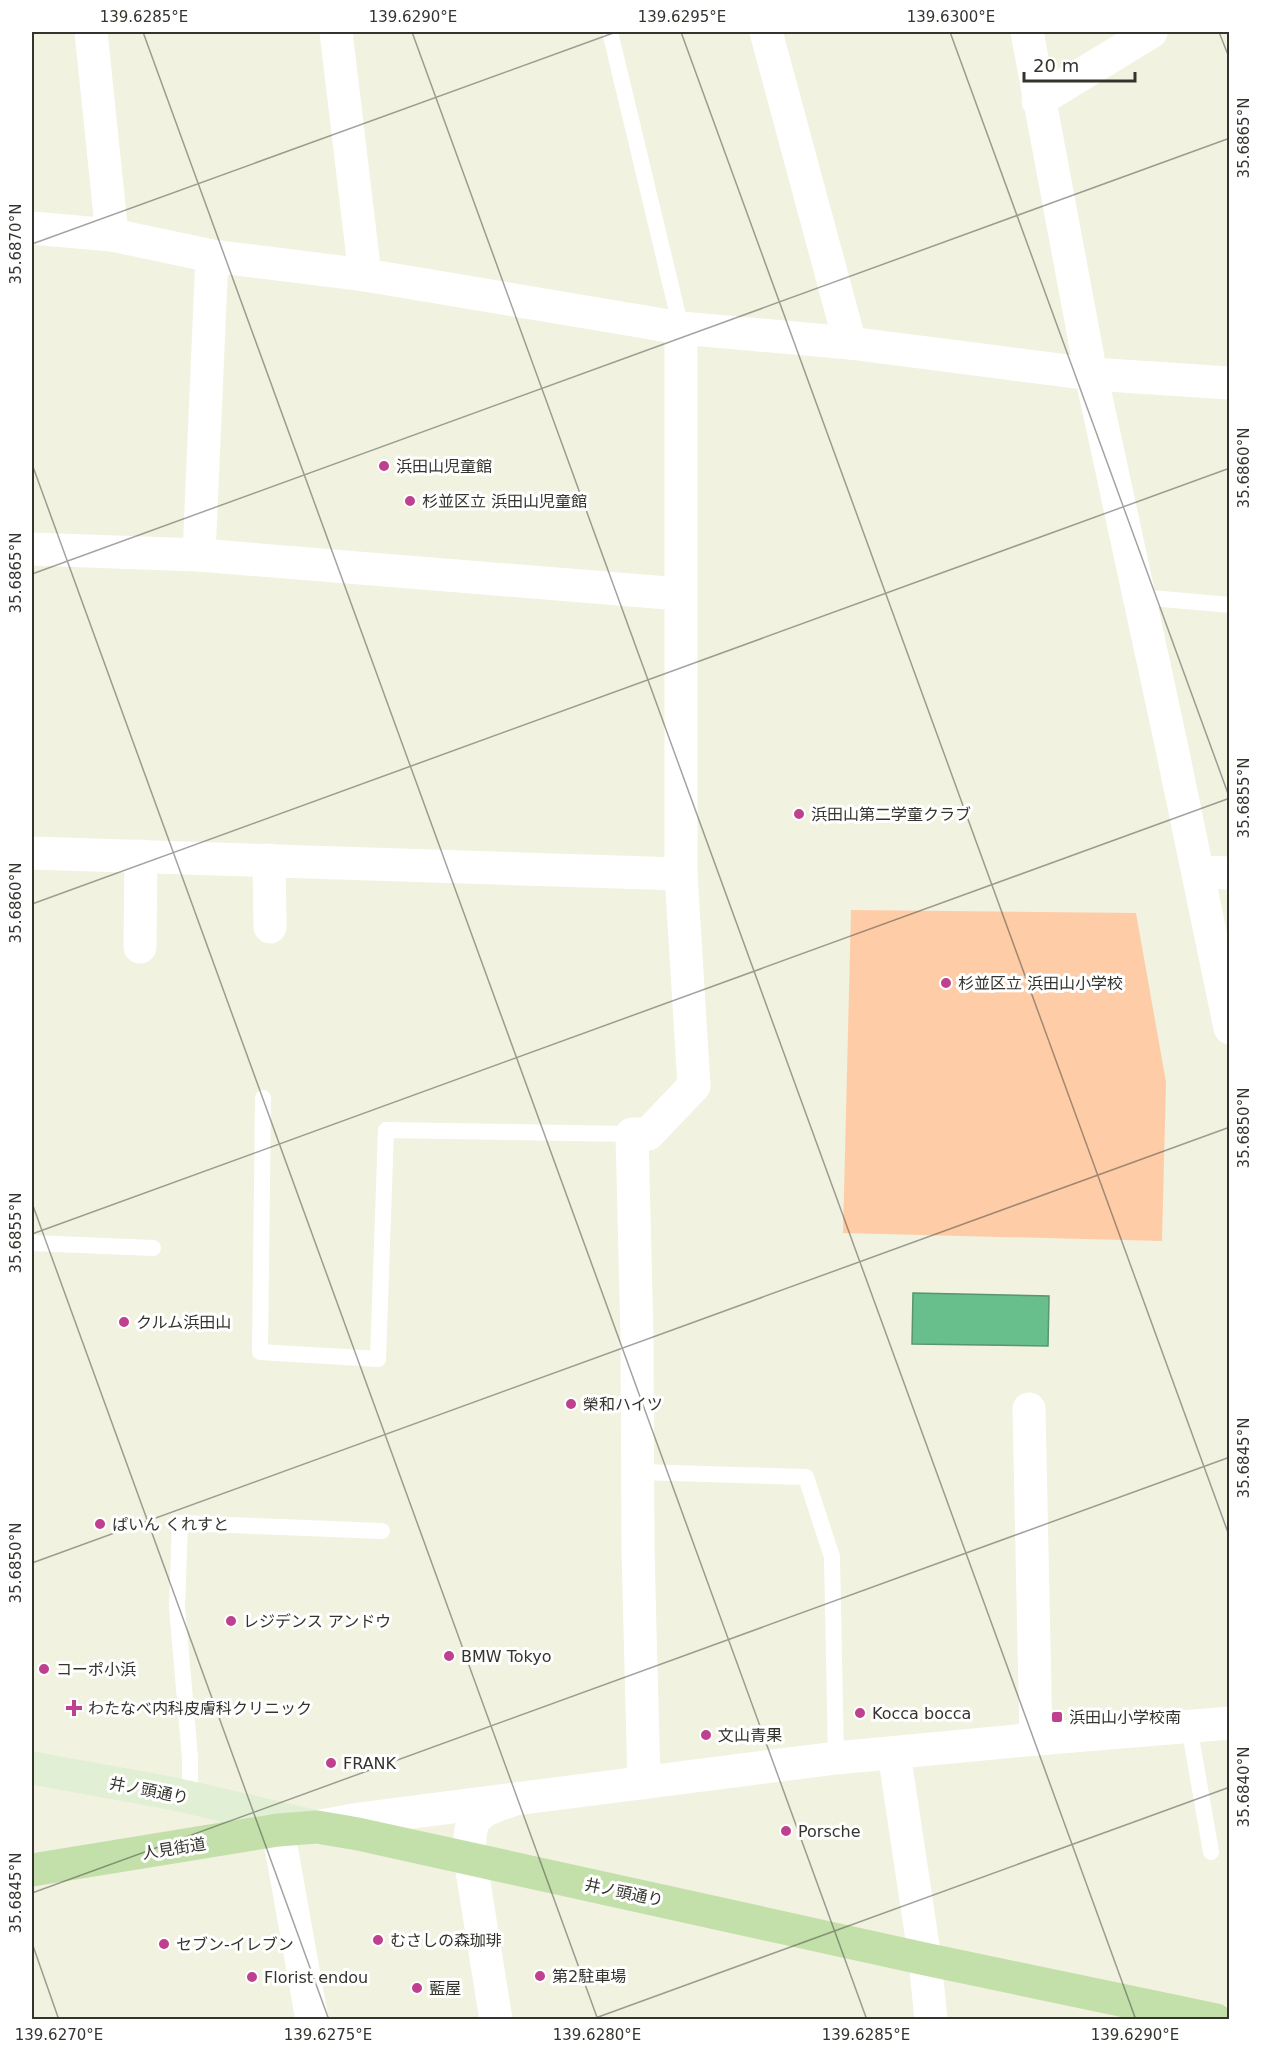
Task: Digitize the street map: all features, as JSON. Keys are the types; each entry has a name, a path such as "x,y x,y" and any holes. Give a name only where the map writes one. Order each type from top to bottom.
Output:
{"main road":[{"name":"井ノ頭通り","path":"32,1768 190,1798 925,1959 1216,2019"},
{"name":"人見街道","path":"32,1870 278,1830 317,1827"}],"street":[{"path":"91,32 112,235"},
{"path":"336,32 365,275"},
{"path":"766,32 850,344"},
{"path":"1027,32 1038,101 1091,374 1140,597 1214,873 1230,1028"},
{"path":"1038,101 1151,32"},
{"path":"32,228 112,235 212,256 365,275 681,328 850,344 1091,374 1230,383"},
{"path":"199,555 212,256"},
{"path":"644,1783 632,1134 648,1134 694,1086 681,874 681,328"},
{"path":"32,549 199,555 680,594"},
{"path":"32,853 681,874"},
{"path":"140,947 141,856"},
{"path":"269,860 270,927"},
{"path":"1029,1409 1036,1739"},
{"path":"317,1827 359,1819 836,1758 1230,1723"},
{"path":"894,1753 925,1959 931,2019"},
{"path":"496,2019 470,1858 469,1835 474,1818 489,1807 510,1801"},
{"path":"278,1830 312,2019"}],"lane":[{"path":"610,32 681,328"},
{"path":"1140,597 1230,605"},
{"path":"263,1098 260,1352 378,1359 386,1130 632,1134"},
{"path":"32,1243 153,1248"},
{"path":"639,1472 806,1477 832,1557 836,1758"},
{"path":"190,1798 190,1758 177,1607 180,1523 382,1531"},
{"path":"1189,1726 1211,1852"}],"shaded area":[{"path":"851,910 1136,913 1166,1082 1162,1241 843,1233"},
{"path":"913,1293 1049,1296 1048,1346 912,1344"}],"place":[{"name":"浜田山児童館","path":"384,466"},
{"name":"杉並区立 浜田山児童館","path":"410,501"},
{"name":"浜田山第二学童クラブ","path":"799,814"},
{"name":"杉並区立 浜田山小学校","path":"946,983"},
{"name":"クルム浜田山","path":"124,1322"},
{"name":"榮和ハイツ","path":"571,1404"},
{"name":"ぱいん くれすと","path":"100,1524"},
{"name":"レジデンス アンドウ","path":"231,1621"},
{"name":"BMW Tokyo","path":"449,1656"},
{"name":"コーポ小浜","path":"44,1669"},
{"name":"わたなべ内科皮膚科クリニック","path":"74,1708"},
{"name":"Kocca bocca","path":"860,1713"},
{"name":"浜田山小学校南","path":"1057,1717"},
{"name":"文山青果","path":"706,1735"},
{"name":"FRANK","path":"331,1763"},
{"name":"Porsche","path":"786,1831"},
{"name":"むさしの森珈琲","path":"378,1940"},
{"name":"セブン-イレブン","path":"164,1944"},
{"name":"第2駐車場","path":"540,1976"},
{"name":"Florist endou","path":"252,1977"},
{"name":"藍屋","path":"417,1988"}]}
